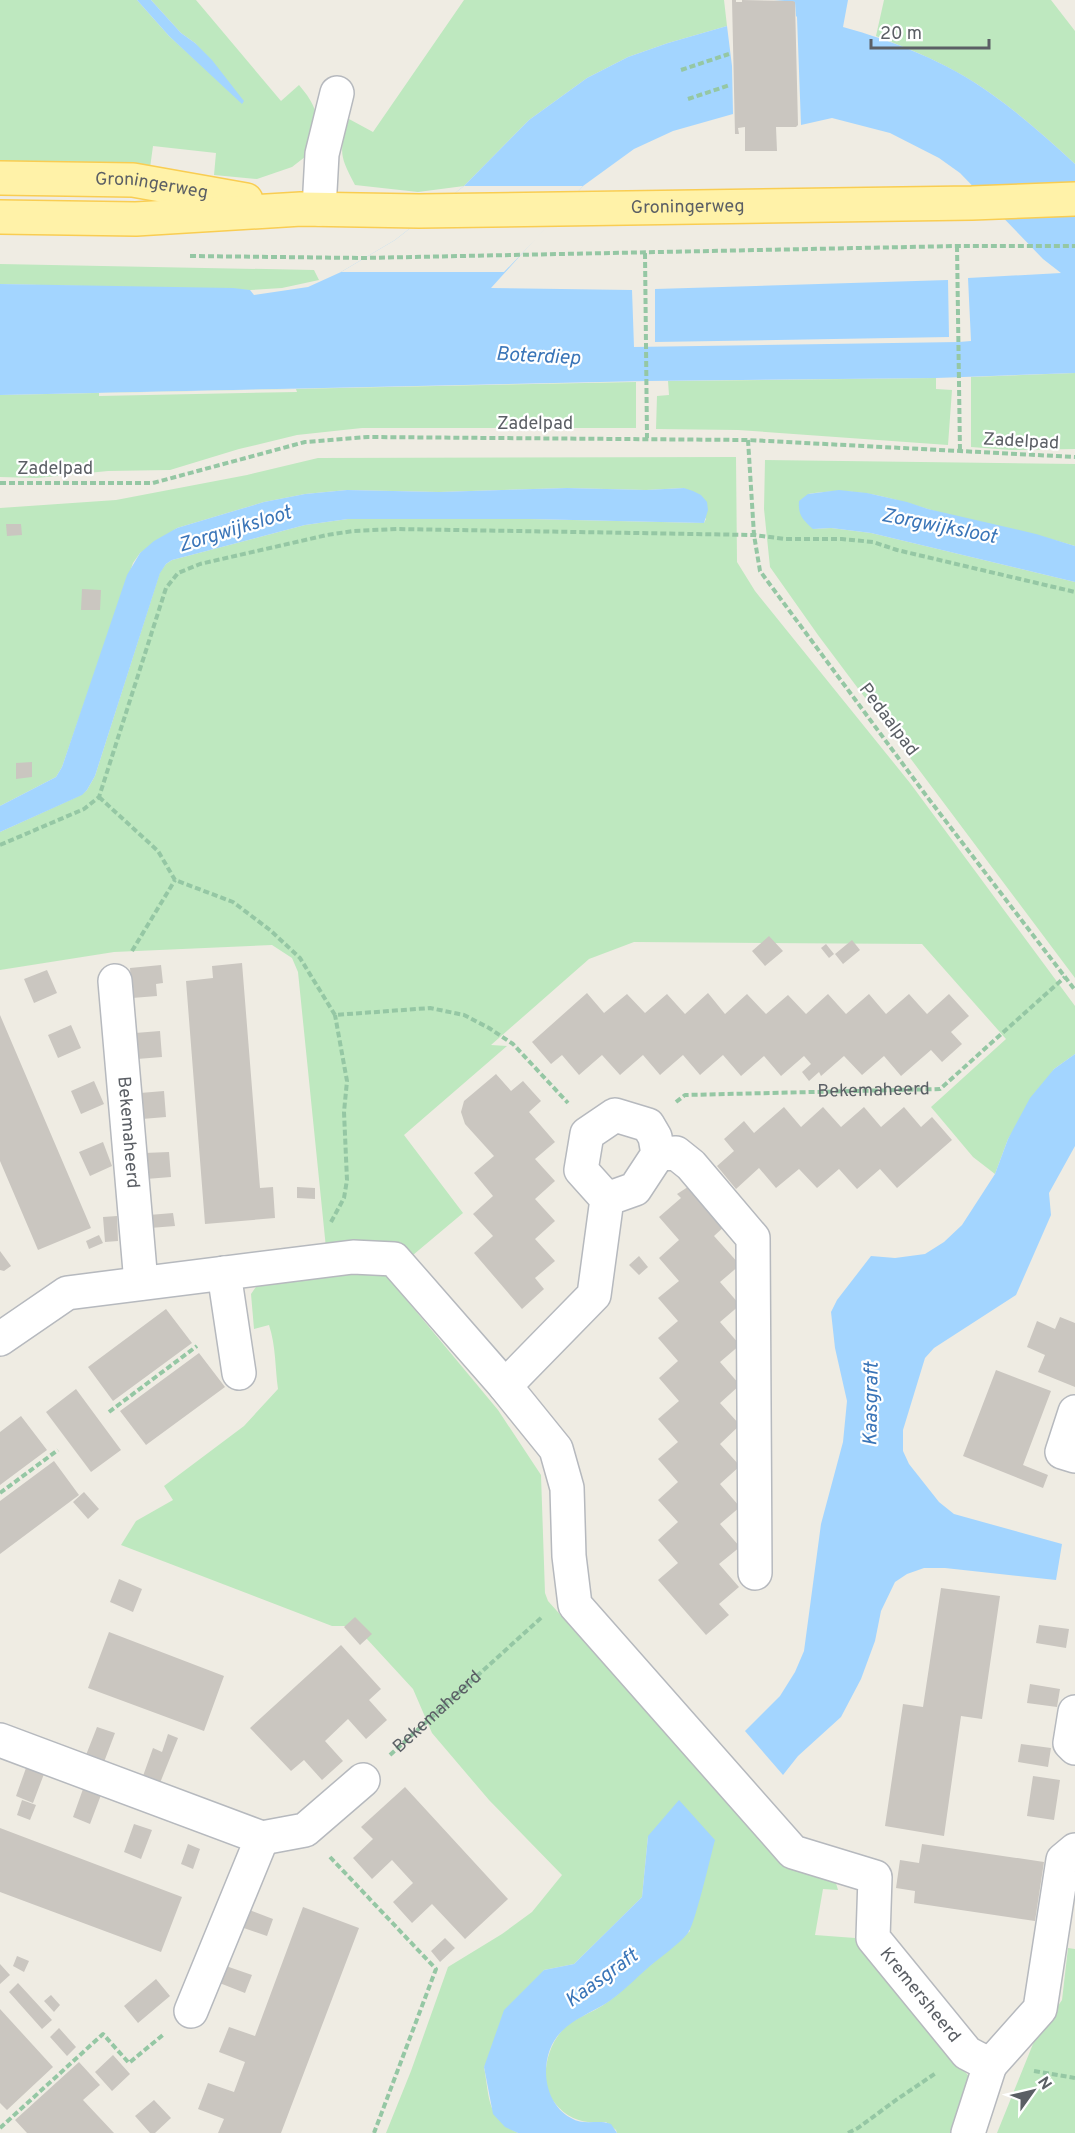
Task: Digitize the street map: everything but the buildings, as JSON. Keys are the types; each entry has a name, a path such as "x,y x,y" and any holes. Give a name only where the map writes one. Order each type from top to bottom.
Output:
{"main road":[{"name":"Groningerweg","path":"0,178 133,180 310,209"},
{"name":"Groningerweg","path":"0,216 136,219 310,209 419,211 972,203 1075,199"}],"street":[{"path":"310,209 337,93"},
{"name":"Bekemaheerd","path":"115,981 141,1283"},
{"path":"505,1386 594,1295 607,1199 581,1170 587,1134 615,1115 691,1165 753,1238 755,1573"},
{"path":"607,1199 635,1189 653,1140"},
{"path":"0,1339 67,1293 353,1257 394,1259 505,1386 556,1449 567,1488 569,1556 574,1596"},
{"path":"224,1272 239,1373"},
{"path":"1075,1412 1062,1452 1075,1456"},
{"name":"Kremersheerd","path":"574,1596 575,1605 793,1852 875,1877 873,1938 979,2059"},
{"path":"1075,1712 1070,1743 1075,1748"},
{"path":"0,1740 261,1838 304,1830 363,1780"},
{"path":"191,2011 261,1838"},
{"path":"968,2133 979,2059 1040,2009 1063,1860 1075,1850"}],"path":[{"path":"681,70 729,54"},
{"path":"688,99 730,85"},
{"path":"363,258 957,246 1075,246"},
{"path":"957,246 960,452"},
{"path":"645,253 647,438"},
{"name":"Zadelpad","path":"0,483 153,483 305,442 368,436 748,440 1075,457"},
{"name":"Pedaalpad","path":"748,440 754,536 760,571 925,794 1075,990"},
{"path":"0,845 84,809 99,797 166,588 178,573 200,564 327,535 397,529 754,536 785,539 842,538 873,542 1075,592"},
{"path":"99,797 158,851 175,880 233,902 270,930 300,958 335,1015 346,1081 344,1112 347,1180 345,1198 328,1226 295,1264"},
{"path":"115,981 175,880"},
{"name":"Bekemaheerd","path":"653,1140 685,1095 940,1089 1065,977"},
{"path":"335,1015 430,1008 464,1015 513,1044 572,1107 587,1134"},
{"path":"109,1412 231,1321"},
{"path":"0,1493 58,1450"},
{"name":"Bekemaheerd","path":"363,1780 550,1610 574,1596"},
{"path":"304,1830 436,1969 374,2133"},
{"path":"0,2128 103,2034 129,2063 191,2011"},
{"path":"848,2133 896,2100 979,2059"}],"green space":[{"path":"0,0 137,0 169,36 243,103 195,43 181,33 151,0 196,0 281,101 299,85 312,102 316,124 310,153 292,167 257,179 214,175 216,153 153,146 150,168 0,163"},
{"path":"464,0 724,0 727,26 628,57 587,78 529,120 464,186 418,192 355,185 342,153 343,139 349,119 373,132"},
{"path":"884,0 1051,0 1075,31 1075,164 1023,118 977,84 935,61 876,36"},
{"path":"0,264 314,270 319,280 282,288 250,290 0,284"},
{"path":"1075,373 1075,449 1010,450 971,447 971,377"},
{"path":"936,378 936,389 952,390 948,445 738,430 656,429 657,396 669,395 668,381"},
{"path":"636,382 636,428 362,428 297,435 239,449 170,470 108,471 37,478 0,477 0,395"},
{"path":"736,457 737,562 755,591 910,783 1075,1006 1075,1054 1054,1069 1008,1139 995,1174 973,1157 931,1107 1006,1039 922,944 634,942 589,959 491,1045 507,1046 404,1135 463,1213 413,1255 400,1242 326,1248 298,972 292,958 272,945 114,952 0,970 0,832 81,795 87,790 95,776 160,572 172,560 305,525 348,519 529,519 704,523 706,519 684,488 646,490 567,488 439,492 347,490 305,494 264,502 177,528 140,553 133,563 62,767 56,777 0,806 0,508 116,500 247,475 318,458"},
{"path":"765,460 1075,464 1075,546 882,496 847,491 808,494 813,529 831,528 871,533 1075,582 1075,978 818,635 770,567 764,509"},
{"path":"380,1268 498,1410 541,1475 545,1593 548,1601 787,1868 833,1873 838,1890 823,1889 815,1935 855,1938 971,2079 953,2133 617,2133 606,2122 577,2120 559,2108 549,2095 546,2067 551,2048 560,2033 576,2020 613,1998 690,1931 648,1836 642,1897 574,1964 544,1970 484,2067 489,2098 495,2114 518,2133 386,2133 448,1967 502,1934 532,1912 562,1875 489,1800 432,1733 413,1689 355,1626 332,1626 121,1545 136,1521 173,1500 164,1486 244,1426 278,1389 269,1325 254,1329 251,1294 258,1284"},
{"path":"1068,1948 1075,1949 1075,2133 997,2133 1035,2039 1062,2000"}],"water":[{"path":"137,0 151,0 181,33 195,43 212,60 244,101 242,104 169,36"},
{"name":"Boterdiep","path":"774,0 848,0 843,27 901,46 938,62 973,82 1012,109 1075,164 1075,373 936,378 646,381 0,395 0,284 233,288 250,290 254,295 308,287 341,272 395,240 464,186 529,120 587,78 628,57 727,26 732,66 733,114 673,131 634,149 583,186 491,288 632,290 634,347 959,342 971,341 968,278 1061,273 1043,259 960,173 939,158 890,133 832,118 801,125 795,2"},
{"path":"948,280 949,337 655,342 655,289"},
{"name":"Zorgwijksloot","path":"567,488 646,490 684,488 701,495 707,502 708,510 704,523 529,519 348,519 305,525 172,560 160,573 95,776 87,790 82,795 0,832 0,806 56,777 62,767 127,575 140,553 154,541 177,528 264,502 305,494 347,490 439,492"},
{"path":"839,490 867,493 907,502 1075,546 1075,582 871,533 831,528 813,529 799,510 799,501 808,494"},
{"name":"Kaasgraft","path":"1075,1054 1075,1146 1049,1193 1051,1215 1016,1295 934,1348 925,1358 903,1430 903,1451 909,1464 939,1502 954,1514 1062,1544 1056,1580 945,1568 924,1568 907,1574 895,1582 881,1611 875,1641 861,1679 841,1717 798,1756 783,1775 745,1731 780,1696 795,1672 804,1651 821,1524 843,1442 847,1401 835,1348 831,1312 837,1300 871,1256 895,1258 925,1254 944,1242 962,1225 995,1174 1008,1139 1030,1098 1054,1069"},
{"name":"Kaasgraft","path":"679,1800 715,1840 699,1904 688,1933 617,1996 562,2031 554,2041 546,2064 549,2090 561,2111 576,2120 611,2124 617,2133 518,2133 505,2127 493,2114 484,2067 504,2010 544,1970 574,1964 642,1897 648,1836"}],"pier":[{"path":"464,186 583,186 504,272 341,272 395,240"},
{"path":"296,389 297,392 99,396 99,393"}]}
